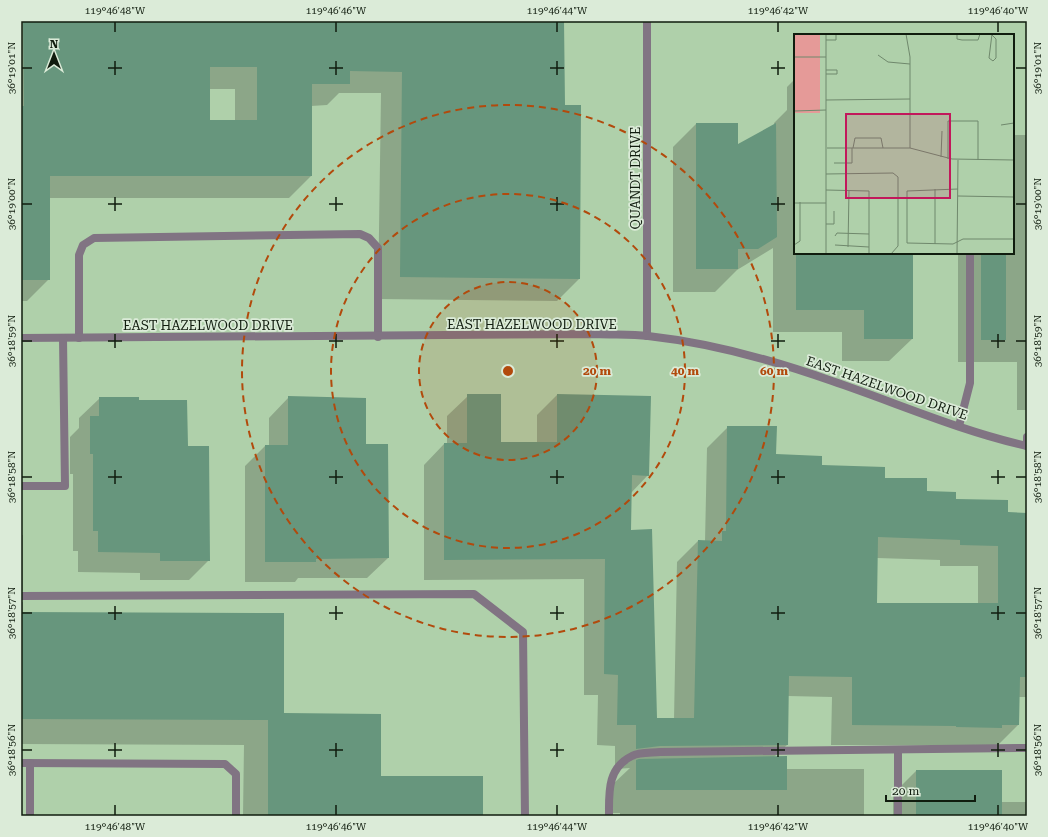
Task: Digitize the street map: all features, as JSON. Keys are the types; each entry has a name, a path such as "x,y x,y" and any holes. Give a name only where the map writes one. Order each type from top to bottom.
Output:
{"street":[{"name":"QUANDT DRIVE","path":"647,21 647,336"},
{"path":"79,338 79,254 83,245 94,238 360,234 369,238 378,248 378,336"},
{"path":"959,426 970,383 970,254"},
{"name":"EAST HAZELWOOD DRIVE","path":"21,338 596,334 647,336 718,347 774,362 831,380 959,426 1027,446"},
{"path":"21,486 65,486 63,338"},
{"path":"1027,438 1027,446"},
{"path":"21,596 474,594 523,632 525,816"},
{"path":"609,816 609,786 618,767 633,756 660,752 1027,748"},
{"path":"898,750 898,816"},
{"path":"21,763 225,764 236,774 236,816"},
{"path":"30,763 30,816"}],"building":[{"path":"23,21 564,21 565,105 581,105 580,279 400,277 402,72 350,71 350,84 312,84 312,176 50,176 50,280 21,280 21,106 24,106","holes":["210,67 257,67 257,120 210,120"]},
{"path":"696,123 738,123 738,144 776,123 777,237 758,249 738,249 738,269 696,269"},
{"path":"796,254 913,255 913,339 864,339 864,310 796,310"},
{"path":"981,254 1006,254 1006,340 981,340"},
{"path":"467,394 501,394 501,442 557,442 557,394 651,396 649,476 632,475 631,530 652,529 657,718 694,718 698,540 722,541 722,531 726,531 727,426 777,426 776,454 822,456 822,465 885,467 885,478 927,478 927,491 956,492 956,499 1008,500 1008,512 1027,513 1027,677 1020,677 1019,725 1002,725 1002,728 852,725 852,677 789,676 788,745 660,746 636,749 636,725 617,725 618,675 604,674 605,559 444,560 444,443 467,443","holes":["878,537 960,540 960,545 998,546 998,603 877,603"]},
{"path":"288,396 366,398 366,444 388,444 389,558 316,559 316,562 265,562 265,445 288,445"},
{"path":"99,397 139,397 139,400 187,400 188,446 209,446 210,561 160,561 160,553 98,552 98,531 93,531 93,454 90,454 90,416 99,416"},
{"path":"21,612 284,613 284,713 381,714 381,776 483,776 483,816 268,816 268,720 21,719"},
{"path":"787,756 787,790 636,790 636,760 639,759"},
{"path":"916,770 1002,770 1002,816 916,816"}]}
